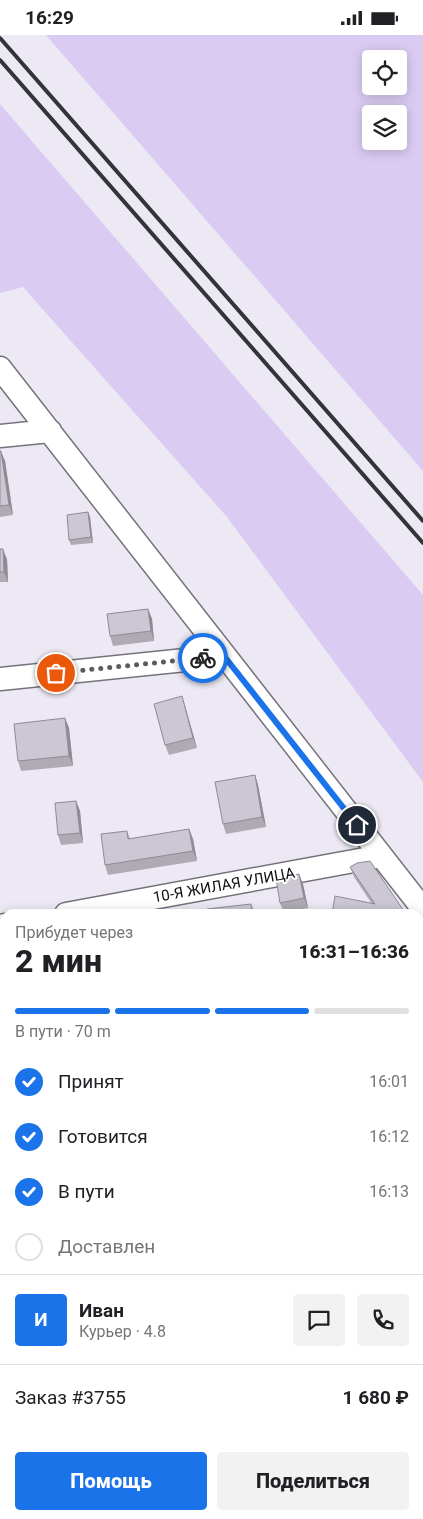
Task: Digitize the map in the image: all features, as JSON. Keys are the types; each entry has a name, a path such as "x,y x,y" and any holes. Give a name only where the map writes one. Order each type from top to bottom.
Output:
{"street":[{"path":"0,368 423,909"},
{"path":"0,436 50,431"},
{"path":"0,679 224,656"},
{"name":"10-Я ЖИЛАЯ УЛИЦА","path":"93,909 381,856"}],"shaded area":[{"path":"46,35 423,35 423,471"},
{"path":"0,104 423,595 423,782 227,517 23,287 0,293"}],"building":[{"path":"0,451 9,505 0,506"},
{"path":"88,512 91,537 69,540 67,515"},
{"path":"0,549 3,549 4,572 0,572"},
{"path":"148,609 151,631 110,636 107,614"},
{"path":"182,696 193,738 165,745 154,704"},
{"path":"65,718 69,756 18,761 14,724"},
{"path":"255,775 262,817 223,824 215,782"},
{"path":"76,801 80,833 58,835 55,803"},
{"path":"189,829 193,851 105,865 101,834 127,831 128,839"},
{"path":"370,861 403,909 333,909 335,896 375,904 350,867 357,863"},
{"path":"299,874 304,898 280,903 276,878"},
{"path":"251,904 252,909 207,909"}],"railway":[{"path":"0,38 423,521"},
{"path":"0,60 423,543"}],"way so far":[{"path":"56,673 203,658"}],"route":[{"path":"203,658 224,656 357,825"}]}
